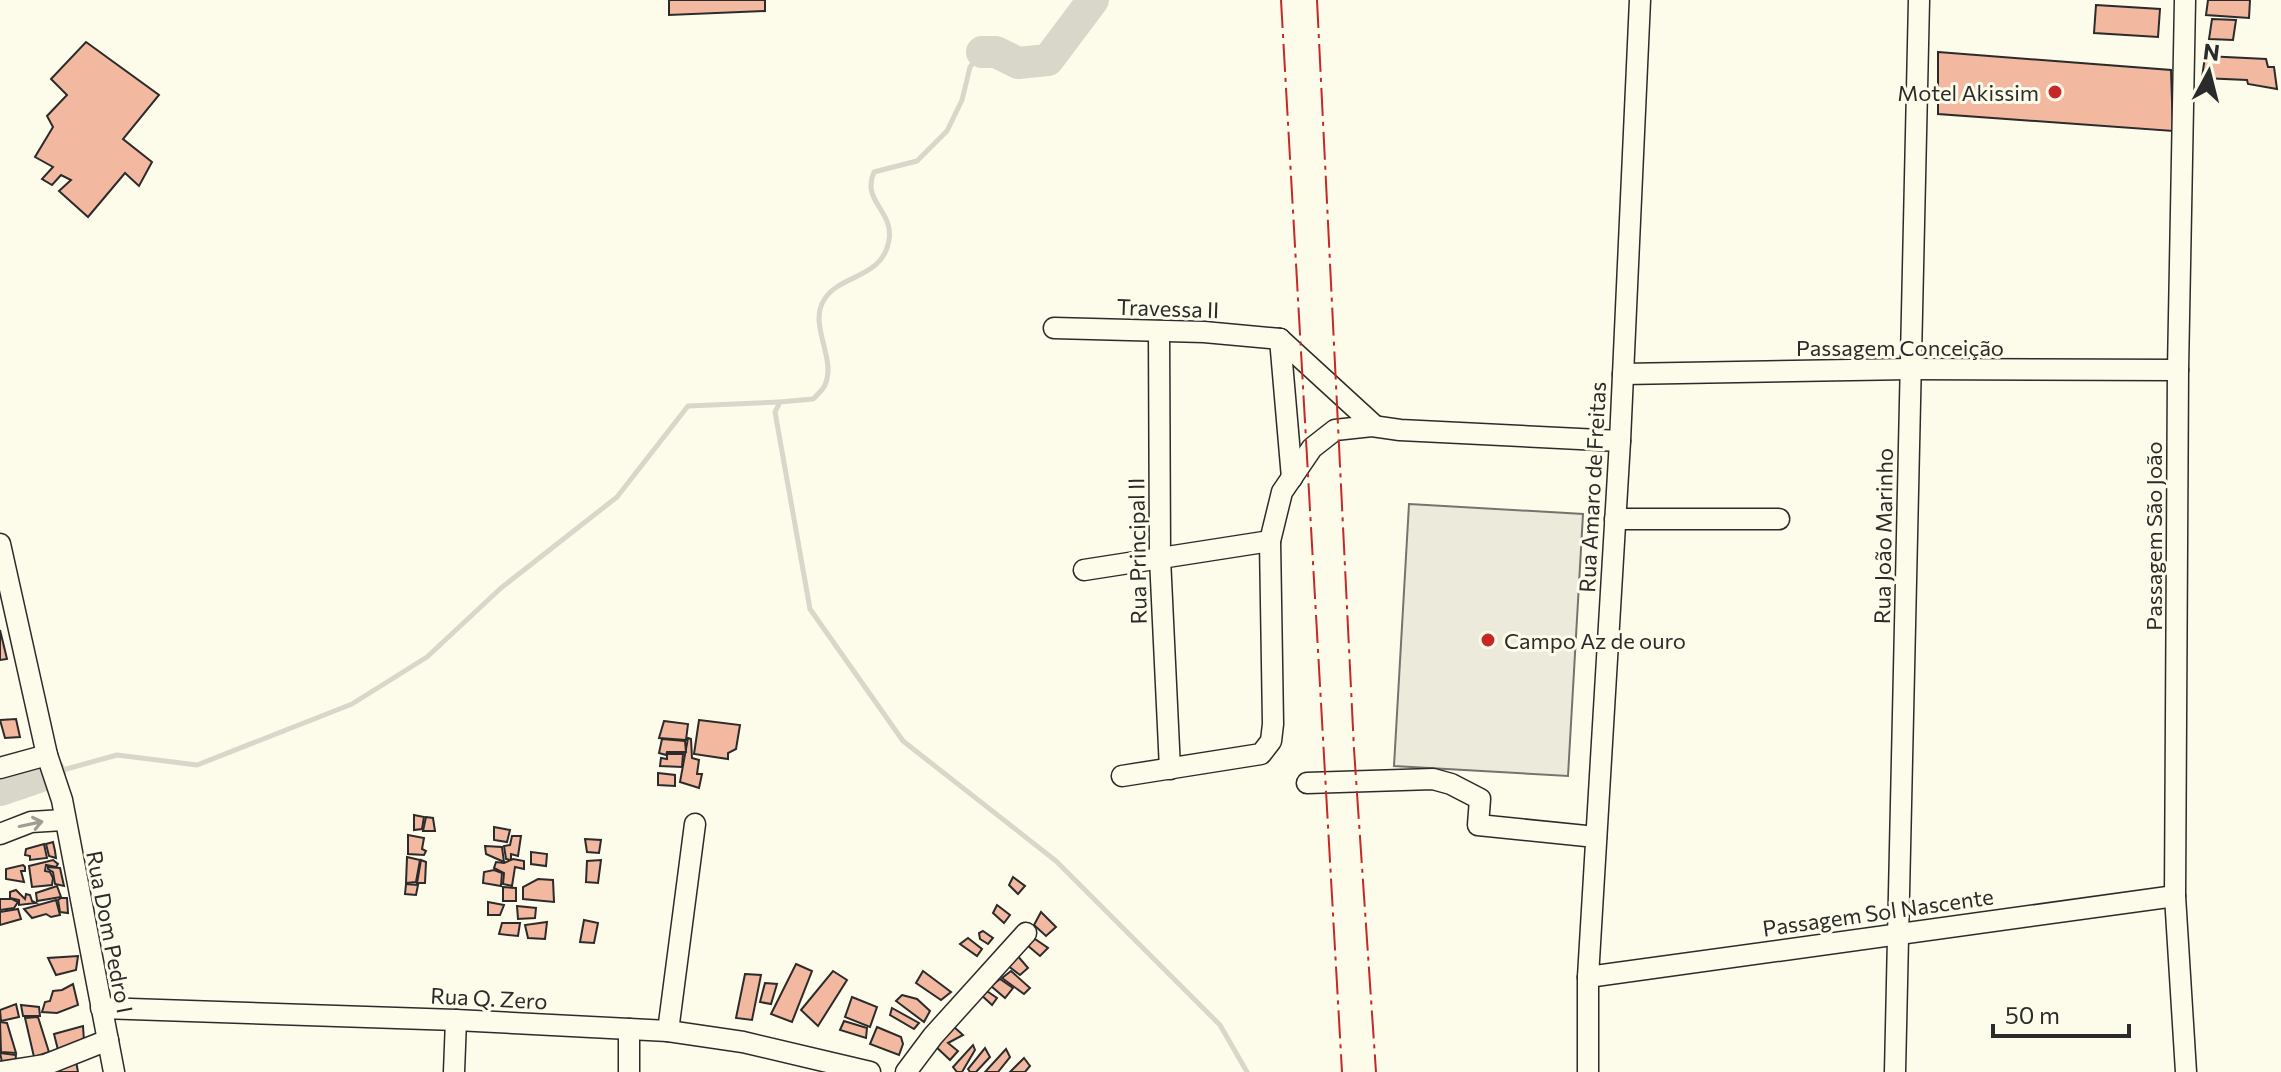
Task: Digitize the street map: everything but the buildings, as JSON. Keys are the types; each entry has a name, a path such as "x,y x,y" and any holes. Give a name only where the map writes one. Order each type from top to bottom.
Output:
{"street":[{"name":"Rua Amaro de Freitas","path":"1588,1072 1588,977 1620,441 1640,0"},
{"name":"Rua João Marinho","path":"1895,1072 1919,0"},
{"name":"Passagem São João","path":"2185,0 2178,370 2175,896 2186,1072"},
{"name":"Travessa II","path":"1054,328 1280,339"},
{"name":"Rua Principal II","path":"1159,331 1160,558 1170,769"},
{"path":"1280,339 1375,426"},
{"path":"1280,339 1292,478"},
{"name":"Passagem Conceição","path":"1623,374 1909,369 2178,370"},
{"path":"1122,776 1261,754 1271,741 1270,541 1282,492 1312,448 1335,430 1375,426 1416,431 1620,441"},
{"path":"1615,519 1779,519"},
{"path":"1084,570 1270,541"},
{"name":"Rua Dom Pedro I","path":"0,544 62,810 114,1072"},
{"path":"0,768 48,756"},
{"path":"1307,783 1433,779 1451,784 1480,799 1478,825 1596,837"},
{"path":"0,834 62,810"},
{"path":"668,1031 695,824"},
{"name":"Passagem Sol Nascente","path":"1588,977 2175,896"},
{"path":"906,1072 933,1036 1026,933"},
{"name":"Rua Q. Zero","path":"101,1008 668,1031 743,1042 827,1067 870,1072"},
{"path":"454,1072 456,1020"},
{"path":"629,1029 629,1072"},
{"path":"0,1072 45,1065 108,1040"}],"shaded area":[{"name":"Campo Az de ouro","path":"1409,504 1583,514 1568,776 1394,766"}],"waterway":[{"path":"982,52 996,52 1018,63 1048,60 1093,0"},
{"path":"982,52 970,67 962,100 947,131 917,161 874,172 871,182 874,199 889,230 885,253 870,269 840,285 824,300 819,320 828,375 823,389 813,399 780,402 775,412 810,609 903,741 1056,861 1220,1025 1247,1072"},
{"path":"59,771 117,755 197,765 352,704 427,657 501,588 617,497 688,406 780,402"},
{"path":"0,790 50,773"}],"power":[{"path":"1281,0 1342,1072"},
{"path":"1317,0 1354,749 1376,1072"}],"place":[{"name":"Motel Akissim","path":"2055,92"},
{"name":"Campo Az de ouro","path":"1488,640"}]}
